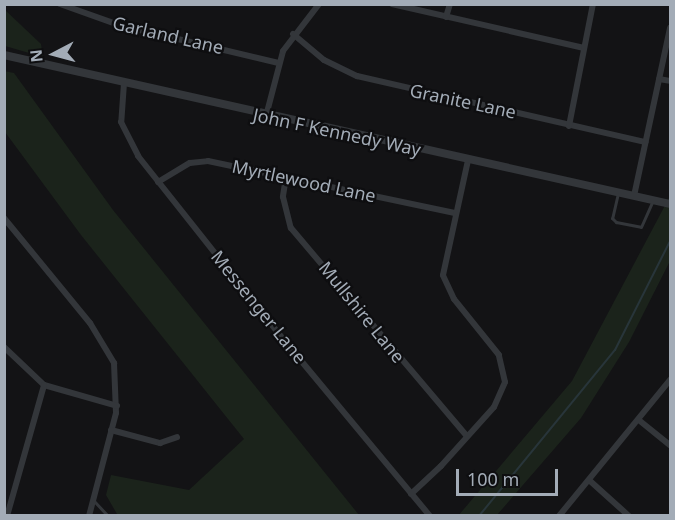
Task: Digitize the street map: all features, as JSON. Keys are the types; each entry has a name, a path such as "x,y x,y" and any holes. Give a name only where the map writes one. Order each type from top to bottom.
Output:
{"street":[{"name":"Garland Lane","path":"60,4 98,19 278,63"},
{"path":"392,4 584,48"},
{"path":"446,17 450,4"},
{"path":"569,126 594,4"},
{"path":"266,116 278,63 293,34 315,6"},
{"path":"634,196 670,28"},
{"name":"Granite Lane","path":"293,34 324,60 357,76 646,142"},
{"name":"John F Kennedy Way","path":"4,55 266,116 670,204"},
{"path":"659,79 670,81"},
{"name":"Messenger Lane","path":"124,83 120,114 123,130 158,182 430,516"},
{"path":"411,494 499,399 505,373 499,355 445,283 443,266 468,160"},
{"name":"Myrtlewood Lane","path":"158,182 174,170 198,161 286,177 454,213"},
{"name":"Mullshire Lane","path":"286,177 284,204 291,228 467,436"},
{"path":"4,218 104,342 117,373 117,406 89,516"},
{"path":"4,346 44,385 117,406"},
{"path":"559,516 640,421 670,380"},
{"path":"7,516 44,385"},
{"path":"640,421 670,445"},
{"path":"111,430 160,442 177,437"},
{"path":"590,480 629,516"}],"lane":[{"path":"618,193 612,218 616,222 643,226 653,200"},
{"path":"94,501 108,516"}],"shaded area":[{"path":"4,9 41,44 43,57 5,46"},
{"path":"4,71 14,73 113,210 359,515 117,514 106,495 111,475 189,490 244,439 81,235 5,132"},
{"path":"670,196 670,261 629,342 581,418 497,515 458,516 572,381"}],"waterway":[{"path":"479,516 615,350 670,241"}]}
